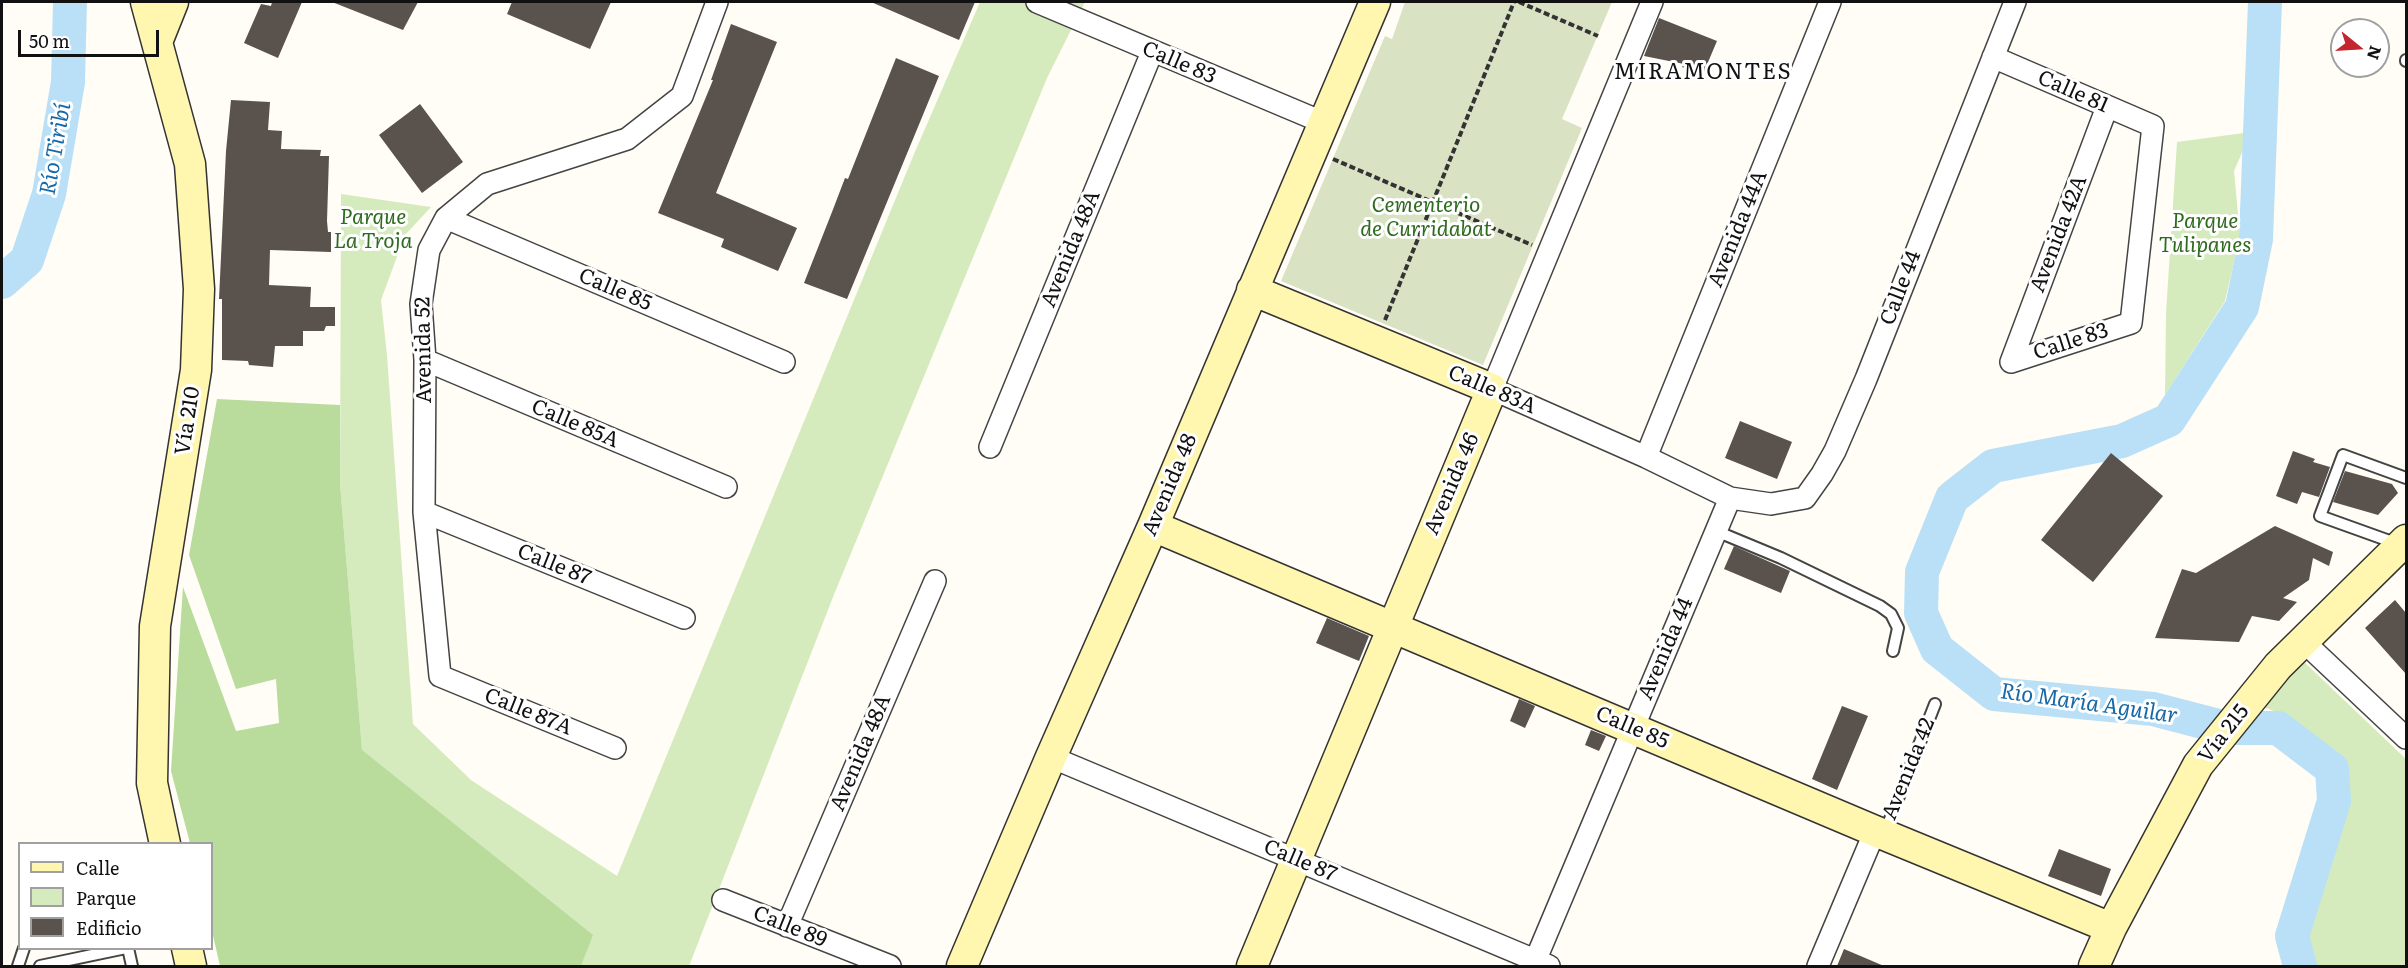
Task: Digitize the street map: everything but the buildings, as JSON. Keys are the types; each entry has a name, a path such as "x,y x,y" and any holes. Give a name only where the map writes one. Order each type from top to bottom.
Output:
{"main road":[{"name":"Vía 210","path":"146,2 190,164 199,289 196,370 155,626 152,783 165,842"},
{"path":"157,42 173,2"},
{"name":"Avenida 48","path":"962,966 1153,526 1322,122 1375,2"},
{"name":"Calle 83A","path":"1252,290 1492,389"},
{"name":"Avenida 46","path":"1252,966 1492,389"},
{"name":"Calle 85","path":"1153,526 1879,833 2111,928"},
{"name":"Vía 215","path":"2094,966 2111,928 2198,765 2261,686 2303,640 2403,542"},
{"path":"187,950 191,966"}],"street":[{"name":"Avenida 52","path":"440,676 424,512 425,360 420,304 429,250 446,218 487,184 627,140 681,96 717,2"},
{"name":"Calle 83","path":"1037,2 1322,122"},
{"name":"Avenida 46","path":"1492,389 1652,2"},
{"name":"Avenida 44A","path":"1646,457 1830,2"},
{"name":"Calle 44","path":"1730,498 1771,504 1805,498 1822,474 1866,379 2015,2"},
{"name":"Avenida 48A","path":"990,447 1152,52"},
{"name":"Calle 81","path":"1993,57 2153,126 2131,323"},
{"name":"Avenida 42A","path":"2011,362 2107,107"},
{"name":"Calle 85","path":"446,218 784,362"},
{"name":"Calle 83","path":"2011,362 2131,323"},
{"name":"Calle 85A","path":"425,360 726,488"},
{"name":"Calle 83A","path":"1492,389 1646,457 1730,498"},
{"name":"Avenida 44","path":"1539,964 1632,728 1730,498"},
{"name":"Calle 87","path":"424,512 684,618"},
{"name":"Avenida 48A","path":"787,926 935,581"},
{"path":"2303,640 2406,738"},
{"name":"Calle 87A","path":"440,676 615,748"},
{"name":"Calle 87","path":"1051,757 1539,964"},
{"name":"Avenida 42","path":"1818,966 1879,833"},
{"name":"Calle 89","path":"723,900 890,966"}],"lane":[{"path":"2403,542 2320,516 2343,455 2406,478"},
{"path":"1716,531 1781,558 1880,606 1891,614 1898,628 1893,651"},
{"name":"Avenida 42","path":"1879,833 1935,704"},
{"path":"18,966 23,950"},
{"path":"40,966 117,950"},
{"path":"128,950 132,966"}],"path":[{"path":"1383,323 1514,2"},
{"path":"1519,2 1598,36"},
{"path":"1333,159 1533,245"}],"green space":[{"name":"Parque La Troja","path":"980,2 1085,2 1047,78 835,592 689,966 581,966 592,935 362,751 340,484 341,194 431,207 405,235 381,300 387,355 413,724 471,780 617,876 914,154"},
{"name":"Cementerio de Curridabat","path":"1405,2 1612,2 1562,119 1582,128 1483,365 1281,281 1385,36 1392,39"},
{"name":"Parque Tulipanes","path":"2251,132 2234,171 2240,236 2225,301 2165,395 2166,313 2177,142"},
{"path":"217,399 340,405 340,484 362,750 593,935 581,966 220,966 213,935 213,842 190,842 171,771 183,587 236,731 279,723 276,679 236,689 189,555"},
{"path":"2303,661 2406,759 2406,966 2315,966 2306,936 2349,799 2348,765 2293,719 2264,707"}],"waterway":[{"name":"Río Tiribí","path":"2,282 27,260 49,194 68,82 70,2"},
{"name":"Río María Aguilar","path":"2265,2 2256,239 2242,307 2169,420 2122,441 1993,466 1952,498 1922,572 1921,613 1937,649 1994,694 2153,709 2226,728 2278,728 2332,769 2334,801 2292,936 2300,966"}],"district":[{"name":"MIRAMONTES","path":"1703,73"}]}
